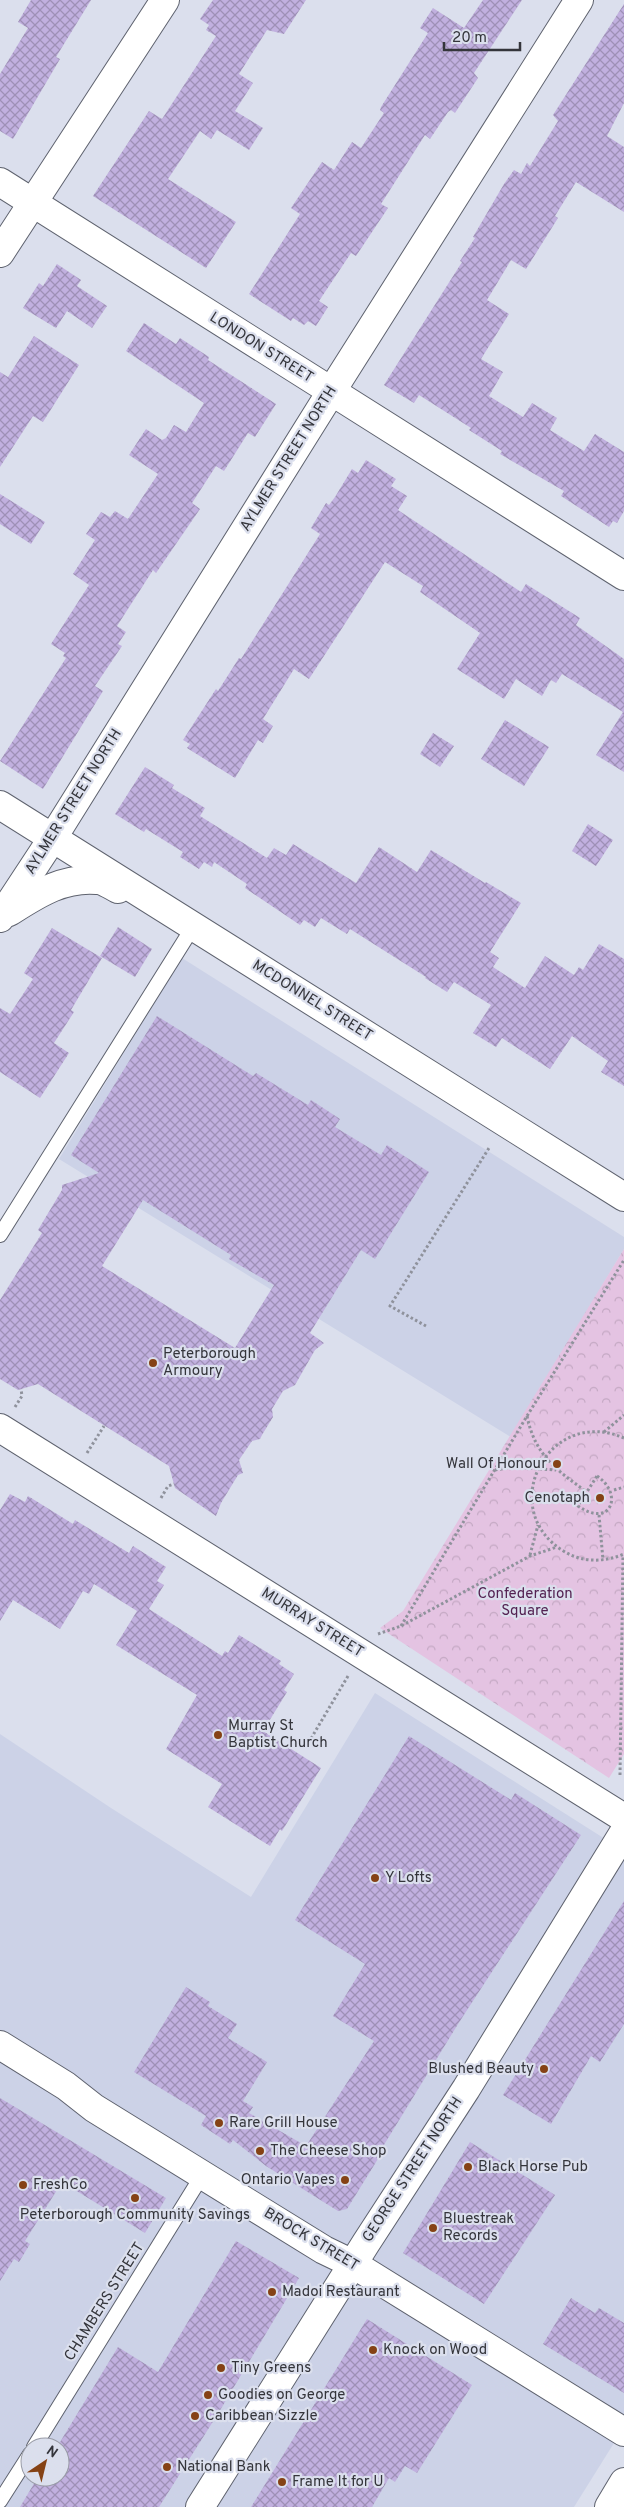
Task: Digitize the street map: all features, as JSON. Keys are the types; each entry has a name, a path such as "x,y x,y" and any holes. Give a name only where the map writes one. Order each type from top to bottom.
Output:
{"street":[{"path":"0,253 164,0"},
{"name":"AYLMER STREET NORTH","path":"0,918 52,839 331,392 579,0"},
{"name":"LONDON STREET","path":"0,182 624,576"},
{"name":"MCDONNEL STREET","path":"0,805 624,1197"},
{"path":"0,918 44,889 68,882 98,879 163,908"},
{"name":"MURRAY STREET","path":"6,1421 354,1650 624,1818"},
{"name":"GEORGE STREET NORTH","path":"200,2507 466,2089 624,1832"},
{"name":"BROCK STREET","path":"0,2045 66,2086 94,2108 324,2250 353,2264 624,2432"},
{"path":"609,2507 624,2482"}],"lane":[{"path":"0,1235 193,927"},
{"name":"CHAMBERS STREET","path":"40,2437 203,2174"},
{"path":"0,2501 20,2470"}],"path":[{"path":"426,1326 390,1306 489,1148"},
{"path":"401,1626 494,1470 624,1260"},
{"path":"6,1421 22,1396 21,1389"},
{"path":"604,1432 624,1415"},
{"path":"527,1416 531,1436 556,1470 588,1492"},
{"path":"83,1459 104,1426"},
{"path":"620,1774 623,1555 603,1560 586,1560 571,1555 557,1547 546,1537 538,1524 532,1497 537,1469 546,1455 555,1446 578,1434 604,1432 624,1438"},
{"path":"494,1470 513,1467 556,1470"},
{"path":"597,1476 614,1490 613,1505 609,1510 599,1515 578,1506 597,1476"},
{"path":"157,1505 168,1486 174,1484"},
{"path":"614,1490 624,1487"},
{"path":"599,1515 603,1560"},
{"path":"530,1556 538,1524"},
{"path":"306,1747 354,1650 530,1556 557,1547"}],"shaded area":[{"path":"182,958 624,1237 624,1249 511,1437 59,1159"},
{"path":"375,1693 624,1851 624,2427 574,2507 0,2507 0,1734 111,1808 251,1897"}],"green space":[{"name":"Confederation Square","path":"624,1249 624,1754 609,1778 380,1628 403,1611"}],"building":[{"path":"31,0 91,0 56,57 60,59 13,139 0,131 0,74 28,28 18,22"},
{"path":"213,0 306,0 284,34 267,30 239,74 253,83 235,111 263,128 249,150 217,130 211,139 200,131 168,179 236,222 206,268 93,196 149,111 162,119 216,36 206,30 209,25 200,19"},
{"path":"483,0 522,0 474,73 478,78 455,113 451,110 448,112 430,139 425,135 381,204 388,208 356,256 351,253 319,301 328,307 316,326 308,321 304,325 293,318 291,321 249,294 300,214 291,208 322,162 334,170 352,142 361,148 384,113 380,110 381,107 428,33 420,28 433,8 464,28"},
{"path":"624,4 624,103 607,136 624,147 624,212 576,182 555,216 558,218 526,269 511,260 487,300 509,314 481,359 503,372 489,396 523,417 532,403 557,418 550,430 584,451 595,434 624,452 624,511 617,523 613,521 609,527 561,496 564,491 500,454 502,451 469,430 471,428 419,395 414,403 384,385 462,262 460,261 475,238 473,237 504,184 514,170 521,174 527,163 530,166 558,121 553,115"},
{"path":"57,264 81,280 77,286 107,306 92,328 67,311 56,328 23,308 39,283 43,286"},
{"path":"144,323 176,344 180,338 209,357 208,360 276,404 255,437 248,433 224,471 216,466 192,503 200,509 156,573 153,570 117,626 126,632 118,644 122,646 95,686 103,691 43,789 0,761 66,658 63,656 65,653 51,644 89,585 73,574 95,540 86,534 101,512 110,517 115,511 128,519 158,474 129,455 146,429 162,440 166,438 174,425 186,432 204,403 126,351"},
{"path":"34,336 79,365 43,422 33,416 0,467 0,372 8,377"},
{"path":"366,460 396,479 391,486 407,496 398,510 521,592 526,584 580,618 576,625 624,659 624,772 596,755 623,712 562,674 556,683 551,680 542,696 516,679 504,699 457,669 480,633 420,592 423,586 385,562 309,679 294,669 263,719 273,726 263,743 258,740 235,778 187,748 190,744 183,740 216,689 218,691 239,658 241,659 320,534 311,528 326,503 329,505 352,469 358,473"},
{"path":"0,494 45,522 31,544 0,524"},
{"path":"505,720 549,747 524,786 481,759"},
{"path":"433,733 454,746 440,767 420,754"},
{"path":"145,767 174,785 172,788 205,808 200,816 267,858 274,848 286,855 293,844 356,883 379,847 417,872 431,850 521,903 490,952 499,958 493,967 525,988 545,956 574,975 579,967 583,970 599,944 624,959 624,1086 601,1072 608,1061 572,1036 550,1069 502,1038 496,1047 473,1033 491,1005 454,982 447,992 350,929 347,934 321,918 315,927 304,920 300,925 245,888 247,884 214,862 212,867 204,862 199,869 180,857 183,852 146,829 144,832 115,814"},
{"path":"588,824 613,840 596,866 572,851"},
{"path":"118,927 152,949 135,977 100,956"},
{"path":"52,928 102,958 71,1010 74,1012 54,1043 69,1053 40,1098 0,1072 0,1008 10,1014 33,979 24,973"},
{"path":"157,1016 253,1076 256,1073 308,1105 311,1100 340,1119 335,1127 381,1155 387,1145 429,1172 375,1259 361,1250 310,1333 324,1343 315,1350 295,1385 283,1391 272,1409 273,1417 260,1439 252,1441 239,1460 243,1473 238,1475 221,1503 216,1516 175,1488 169,1466 38,1384 18,1390 0,1379 0,1300 42,1233 38,1230 62,1190 62,1185 99,1173 71,1155","holes":["143,1200 231,1255 229,1259 274,1285 235,1348 102,1266"]},
{"path":"10,1494 25,1502 28,1496 73,1524 75,1520 129,1553 133,1546 166,1567 157,1581 164,1585 149,1609 222,1656 225,1651 228,1653 239,1635 281,1661 279,1664 294,1674 284,1690 287,1692 263,1731 321,1768 282,1831 280,1829 270,1846 208,1807 222,1784 166,1749 197,1695 116,1645 137,1611 94,1584 89,1594 83,1591 60,1629 13,1600 0,1621 0,1510"},
{"path":"409,1736 511,1800 515,1793 581,1835 458,2024 347,2209 338,2211 266,2166 233,2140 230,2144 201,2125 206,2116 134,2072 186,1987 210,2002 208,2006 237,2024 228,2038 267,2062 243,2101 253,2107 249,2113 306,2146 374,2041 333,2016 365,1964 295,1920"},
{"path":"624,1901 624,2024 600,2062 591,2056 551,2124 503,2095"},
{"path":"0,2098 166,2198 145,2233 62,2182 25,2241 30,2244 19,2262 14,2259 0,2281"},
{"path":"470,2142 555,2195 484,2304 403,2253"},
{"path":"236,2241 299,2278 219,2412 159,2507 20,2507 32,2487 70,2487 70,2437 63,2437 118,2347 158,2372"},
{"path":"571,2298 595,2313 599,2308 624,2323 624,2393 543,2344"},
{"path":"367,2319 472,2385 417,2473 405,2466 395,2482 389,2478 372,2507 251,2507"}],"place":[{"name":"Peterborough Armoury","path":"153,1363"},
{"name":"Wall Of Honour","path":"557,1464"},
{"name":"Cenotaph","path":"600,1498"},
{"name":"Murray St Baptist Church","path":"218,1735"},
{"name":"Y Lofts","path":"375,1878"},
{"name":"Blushed Beauty","path":"544,2069"},
{"name":"Rare Grill House","path":"219,2123"},
{"name":"The Cheese Shop","path":"260,2151"},
{"name":"Black Horse Pub","path":"468,2167"},
{"name":"Ontario Vapes","path":"345,2180"},
{"name":"FreshCo","path":"23,2185"},
{"name":"Peterborough Community Savings","path":"135,2198"},
{"name":"Bluestreak Records","path":"433,2228"},
{"name":"Madoi Restaurant","path":"272,2292"},
{"name":"Knock on Wood","path":"373,2350"},
{"name":"Tiny Greens","path":"221,2368"},
{"name":"Goodies on George","path":"208,2395"},
{"name":"Caribbean Sizzle","path":"195,2416"},
{"name":"National Bank","path":"167,2467"},
{"name":"Frame It for U","path":"282,2482"}]}
